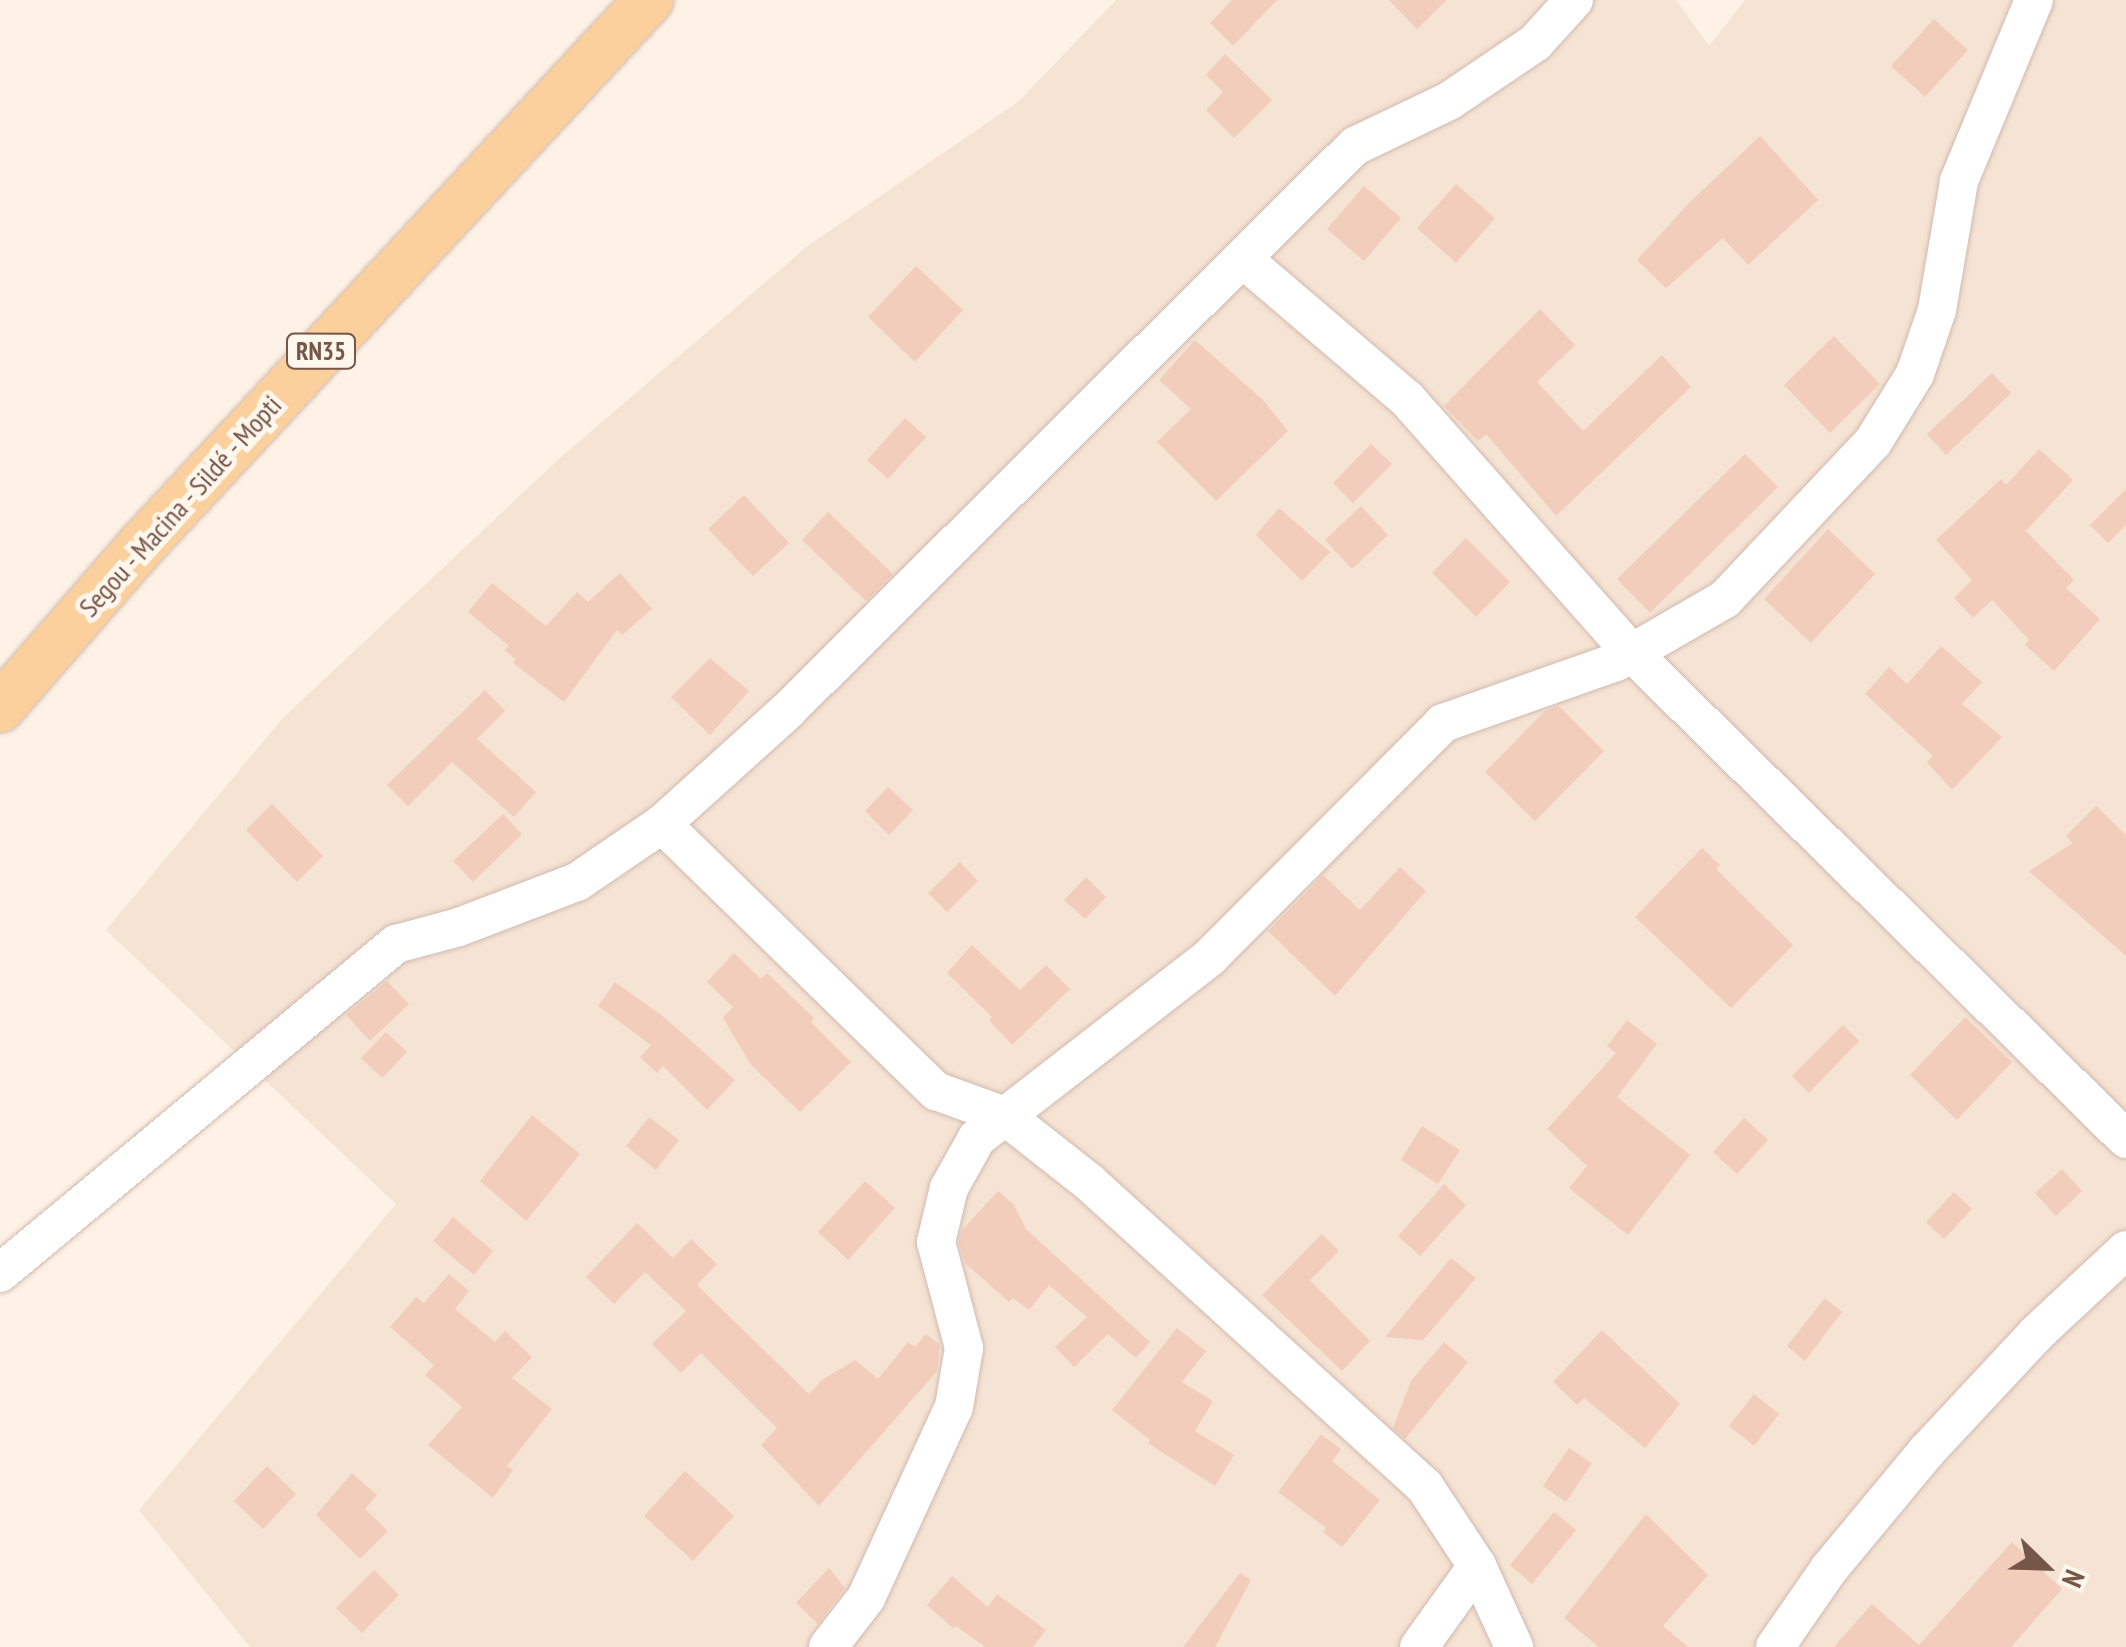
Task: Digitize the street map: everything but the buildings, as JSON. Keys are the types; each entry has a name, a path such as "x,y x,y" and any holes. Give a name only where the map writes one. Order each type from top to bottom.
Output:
{"main road":[{"name":"Segou - Macina - Sildé - Mopti","path":"0,708 153,533 649,0"}],"street":[{"path":"0,1273 396,944 458,927 577,882 662,824 788,710 1355,146 1449,101 1535,44 1574,0"},
{"path":"828,1647 866,1598 954,1407 964,1348 936,1242 949,1188 977,1138 1210,957 1443,723 1632,654 1724,598 1873,442 1915,374 1937,310 1959,181 2034,0"},
{"path":"1243,258 1407,399 1632,654 2126,1139"},
{"path":"662,824 936,1092 1005,1116 1090,1183 1425,1488 1477,1566 1514,1647"},
{"path":"1776,1647 1830,1569 1927,1451 2036,1334 2126,1250"},
{"path":"1420,1647 1477,1566"}],"shaded area":[{"path":"1116,0 1676,0 1709,46 1745,0 2126,0 2126,1647 250,1647 139,1510 396,1204 106,930 282,719 560,458 809,245 1019,101"}]}
